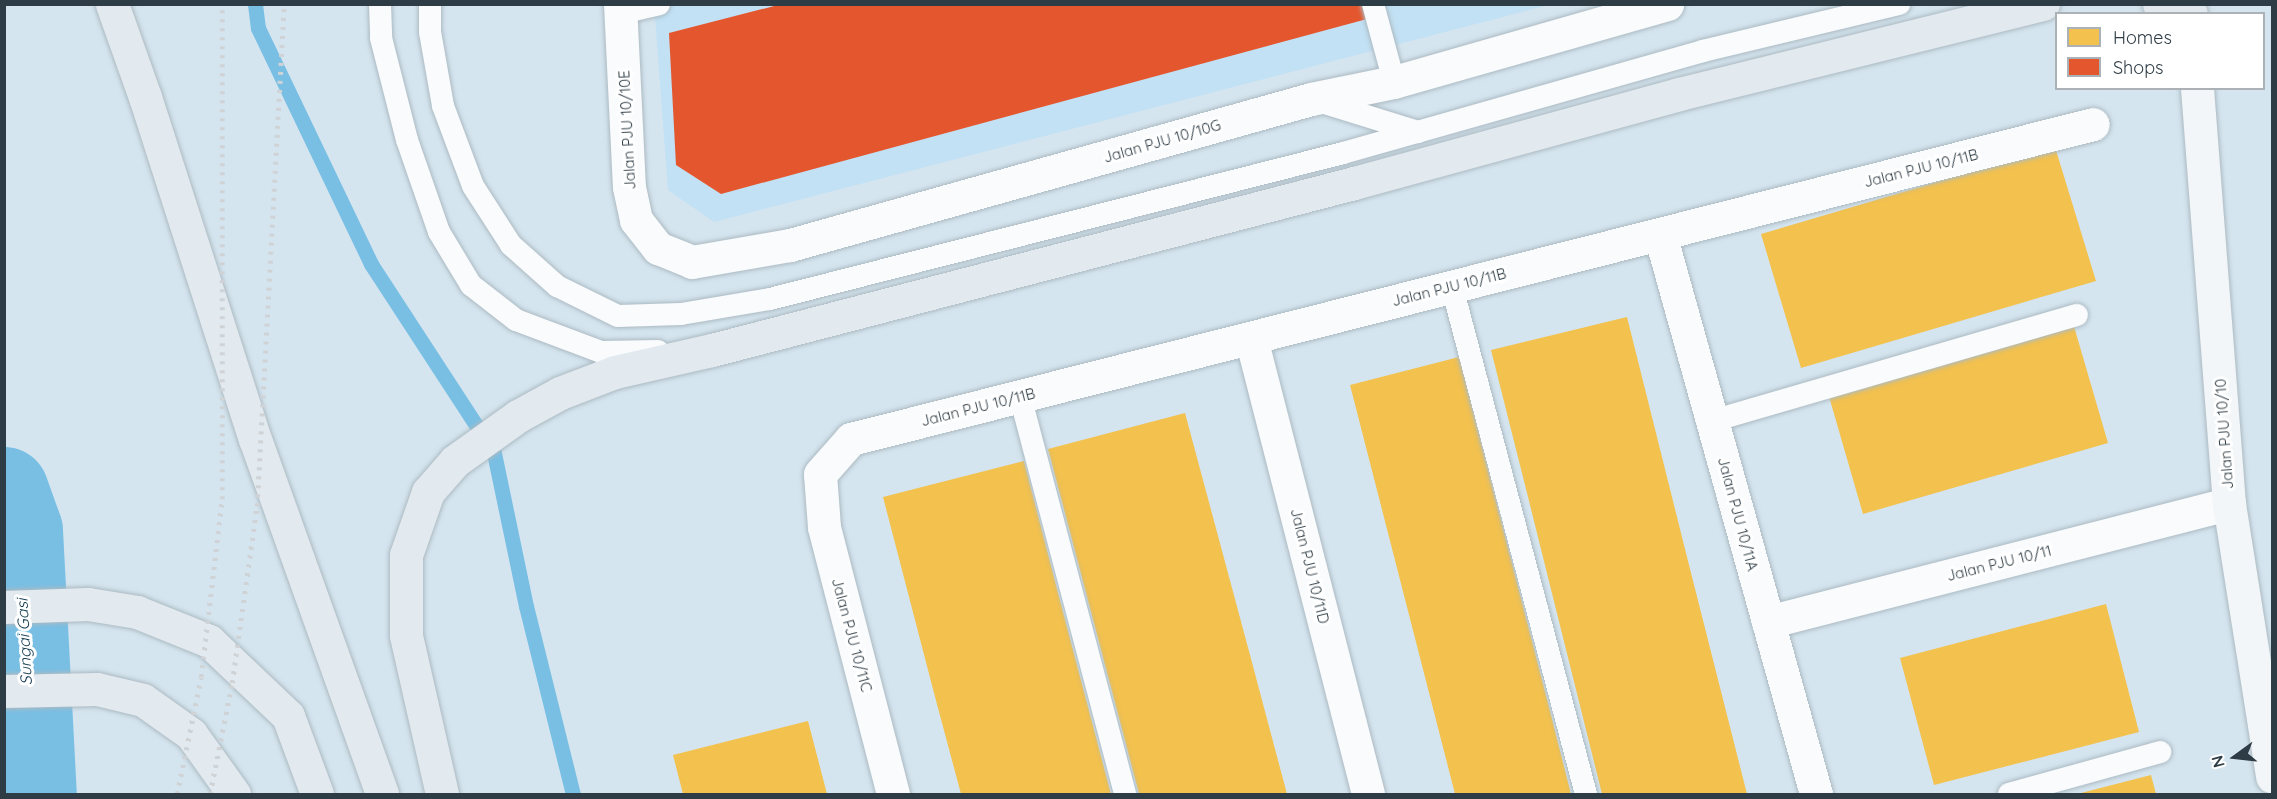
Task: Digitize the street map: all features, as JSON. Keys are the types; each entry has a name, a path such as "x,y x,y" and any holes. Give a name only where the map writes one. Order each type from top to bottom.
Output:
{"highway":[{"path":"111,4 144,97 255,439 382,795"},
{"path":"442,795 406,635 406,555 428,492 455,461 518,416 560,393 615,372 712,350 1354,183 1679,94 2043,4"},
{"path":"2159,4 2185,12"},
{"path":"4,607 88,604 137,612 209,641 288,716 317,795"},
{"path":"4,691 97,688 143,700 191,734 234,795"}],"street":[{"name":"Jalan PJU 10/10G","path":"658,248 692,262 790,245 1311,99 1394,82 1667,4"},
{"name":"Jalan PJU 10/10E","path":"621,9 629,187 636,220 658,248"},
{"name":"Jalan PJU 10/10","path":"2197,90 2229,504 2272,777"},
{"name":"Jalan PJU 10/11B","path":"820,474 851,439 2093,124"},
{"name":"Jalan PJU 10/11A","path":"1660,234 1816,795"},
{"name":"Jalan PJU 10/11D","path":"1251,338 1368,795"},
{"name":"Jalan PJU 10/11C","path":"820,474 824,527 893,795"},
{"name":"Jalan PJU 10/11","path":"1768,622 2229,504"}],"lane":[{"path":"380,4 381,39 407,140 439,232 471,285 516,320 601,352 712,350"},
{"path":"430,4 430,32 443,106 473,186 512,245 557,286 618,316 681,314 770,299 1418,132 1703,51 1899,4"},
{"path":"621,9 659,4"},
{"path":"1373,4 1394,82"},
{"path":"1311,99 1418,132"},
{"path":"1452,287 1586,795"},
{"path":"1712,421 2077,315"},
{"path":"1020,396 1125,795"},
{"path":"2009,795 2160,752"}],"shaded area":[{"path":"654,5 1549,5 714,222 668,190"}],"building: Homes":[{"path":"2055,147 2096,281 1801,368 1761,234"},
{"path":"1627,317 1747,794 1602,794 1491,350"},
{"path":"2073,323 2108,443 1863,514 1828,393"},
{"path":"1459,357 1571,794 1455,794 1350,385"},
{"path":"1185,413 1287,794 1139,794 1048,449"},
{"path":"1024,461 1111,794 961,794 934,693 883,497"},
{"path":"2106,604 2139,732 1934,785 1900,658"},
{"path":"808,721 827,794 683,794 673,755"},
{"path":"2151,775 2156,794 2077,794"}],"building: Shops":[{"path":"782,4 1363,4 1367,19 721,194 676,165 669,33"}],"waterway":[{"path":"255,4 258,28 371,264 494,453 526,606 573,794"},
{"name":"Sungai Gasi","path":"4,492 18,531 32,794"}],"railway":[{"path":"177,794 201,677 222,499 222,4"},
{"path":"210,794 232,683 257,506 284,4"}]}
